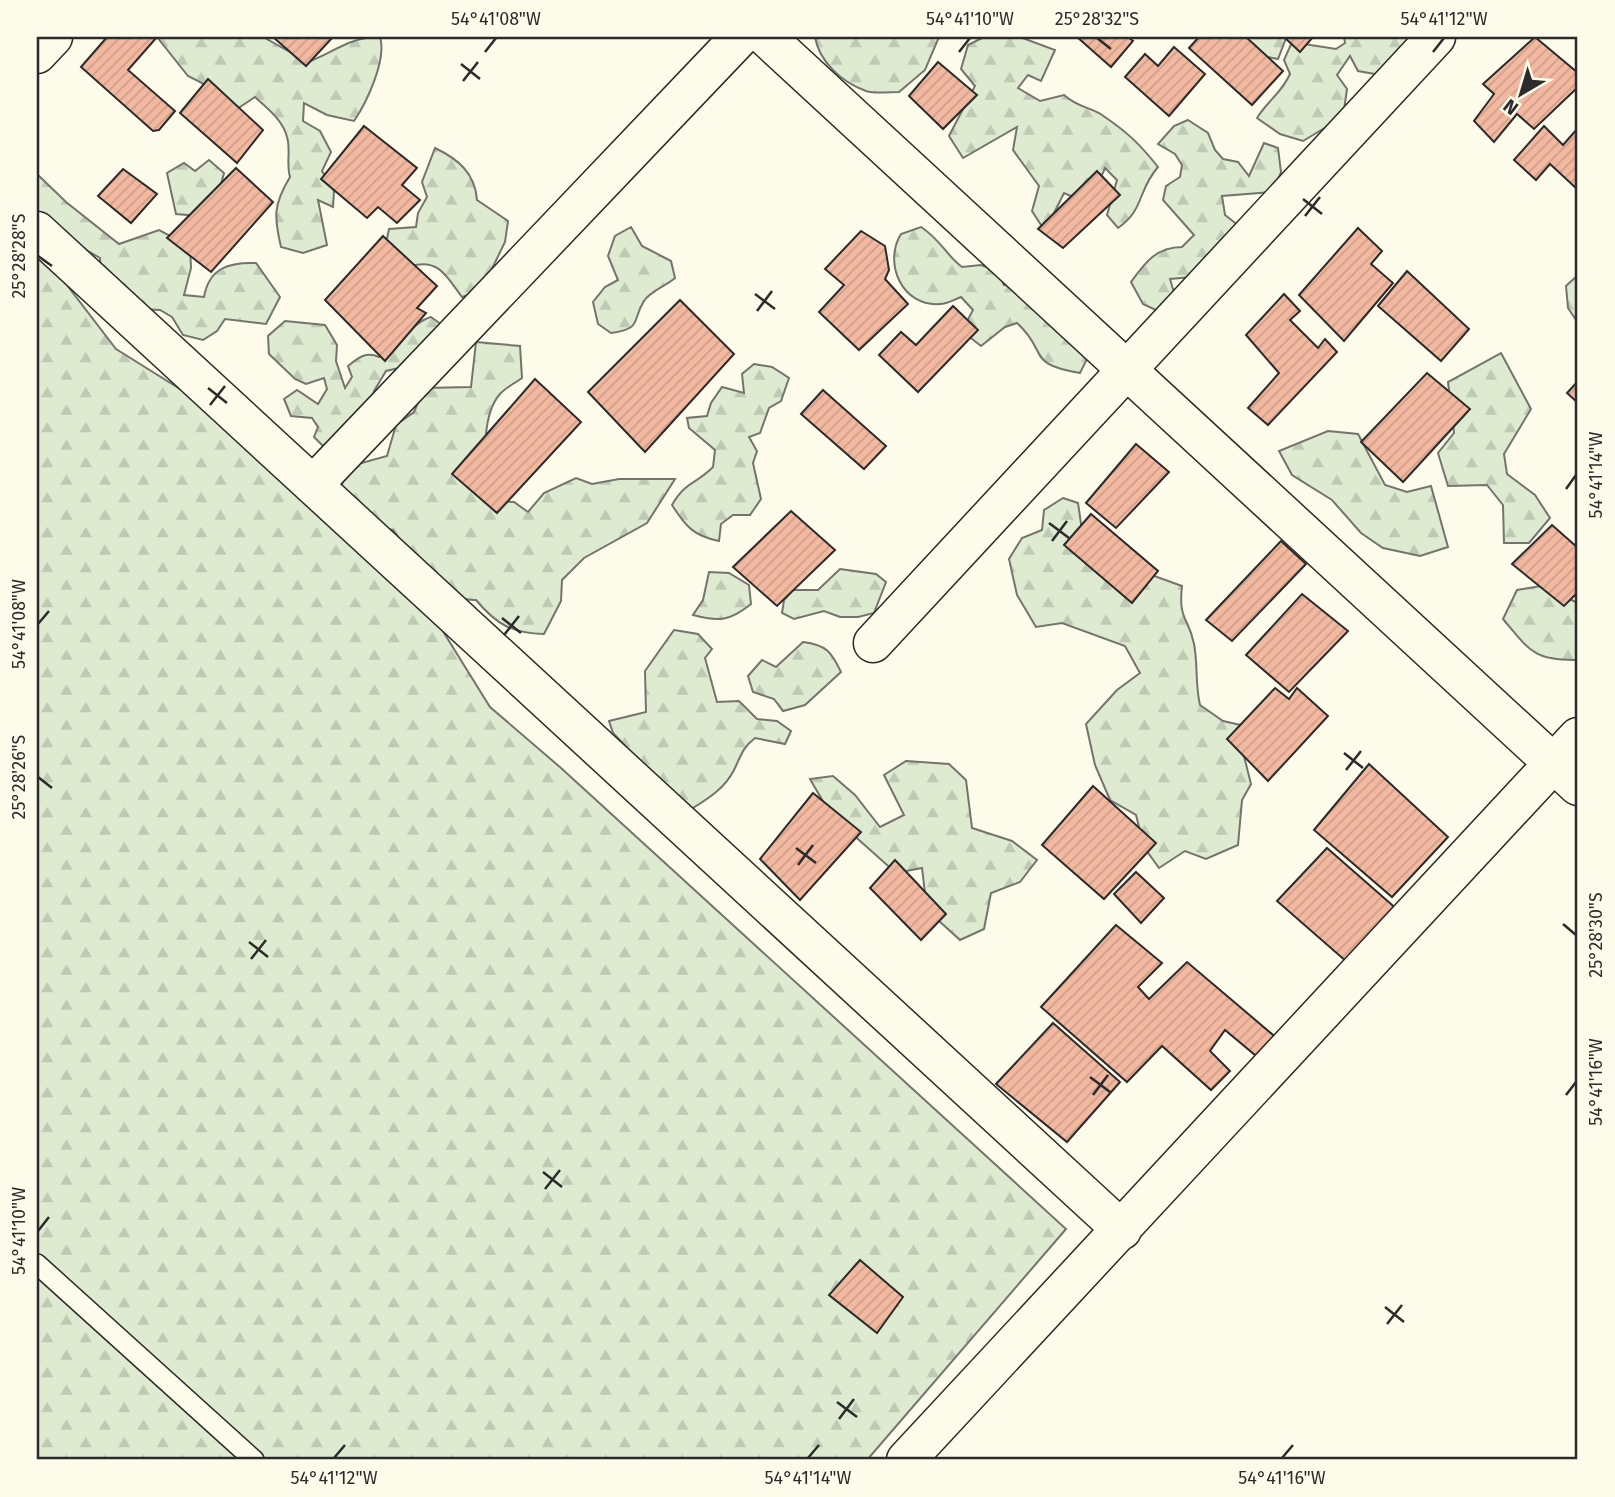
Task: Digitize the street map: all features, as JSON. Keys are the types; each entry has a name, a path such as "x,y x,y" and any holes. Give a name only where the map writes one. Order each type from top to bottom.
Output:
{"street":[{"path":"37,54 53,37"},
{"path":"313,485 740,37"},
{"path":"766,37 1128,370 1570,762 906,1460"},
{"path":"873,643 1436,37"},
{"path":"37,230 1122,1230"}],"lane":[{"path":"37,1264 254,1460"}],"green space":[{"path":"157,37 263,37 308,62 351,42 380,37 381,57 378,68 370,92 354,121 327,115 304,103 303,121 320,131 331,152 322,171 334,191 333,207 318,200 327,245 303,253 281,247 276,211 290,177 288,142 278,120 255,97 240,107 223,108 202,83 188,76"},
{"path":"815,37 939,37 925,70 899,92 878,93 857,87 833,70 821,54"},
{"path":"984,37 1020,37 1055,50 1041,81 1028,75 1018,88 1040,101 1064,95 1097,112 1132,138 1158,167 1133,214 1118,228 1107,215 1117,180 1105,168 1095,191 1080,200 1064,193 1045,231 1032,211 1039,186 1013,150 1017,127 963,158 949,136 975,86 961,69 968,45"},
{"path":"1236,37 1286,38 1278,59 1257,55"},
{"path":"1344,37 1408,37 1399,64 1386,76 1358,71 1350,56 1337,75 1347,89 1343,117 1303,141 1280,134 1257,118 1283,87 1290,74 1284,60 1292,42 1336,49 1345,43"},
{"path":"1188,120 1208,133 1215,150 1223,159 1238,162 1249,176 1264,143 1278,148 1281,172 1273,192 1222,196 1225,215 1243,229 1193,277 1170,279 1176,299 1164,314 1143,304 1131,282 1152,257 1165,250 1182,247 1194,235 1163,200 1166,186 1180,177 1182,165 1175,154 1158,144 1174,126"},
{"path":"435,148 464,168 473,182 477,200 508,221 505,242 481,291 462,297 447,276 435,267 421,264 411,266 385,248 389,229 416,227 418,213 427,197 422,182"},
{"path":"209,160 224,173 215,206 199,216 176,214 167,173 184,163 195,171"},
{"path":"37,174 66,202 119,244 159,230 190,246 191,268 184,295 204,297 210,279 222,269 237,264 256,263 280,297 266,324 225,319 217,331 203,340 183,335 172,317 160,310 143,309 101,277 100,258 37,222"},
{"path":"631,227 642,246 671,261 675,278 647,297 632,326 611,333 598,324 593,302 605,287 618,280 608,256 615,236"},
{"path":"921,227 962,267 981,265 997,271 1004,285 1020,286 1087,359 1080,373 1044,361 1027,333 1017,323 1005,327 981,346 962,331 973,310 961,297 943,304 927,303 906,291 895,270 896,245 901,234"},
{"path":"37,246 116,349 265,442 408,575 490,707 561,768 1066,1229 867,1460 37,1460"},
{"path":"1578,275 1578,323 1568,308 1566,286"},
{"path":"431,317 442,325 399,368 386,371 374,391 371,405 338,447 322,445 314,437 318,427 312,418 291,416 284,399 297,390 318,404 327,389 324,378 306,384 295,379 269,354 268,336 285,321 325,325 337,345 336,361 345,388 352,377 348,366 355,360 362,356 379,357 387,354 416,325"},
{"path":"476,342 520,346 522,378 500,394 493,404 486,430 487,501 514,502 528,512 544,493 576,478 592,484 619,479 675,479 647,523 584,558 562,580 561,601 544,634 523,632 506,626 491,616 476,600 462,598 439,586 418,565 393,530 375,527 340,492 347,467 387,456 396,425 414,412 424,388 471,387"},
{"path":"1501,353 1531,409 1504,454 1507,474 1535,495 1550,518 1529,543 1504,543 1503,505 1487,485 1448,486 1438,453 1454,433 1448,382"},
{"path":"754,364 772,367 789,378 781,401 769,408 760,433 749,437 757,451 753,463 761,499 750,515 733,515 721,524 719,541 691,529 672,505 686,487 713,467 715,450 689,428 687,418 707,416 711,403 722,387 744,393 742,374"},
{"path":"1328,431 1358,434 1385,485 1407,492 1431,486 1448,547 1420,556 1383,548 1361,533 1332,500 1292,475 1279,451"},
{"path":"1063,498 1078,503 1083,537 1071,551 1104,578 1116,586 1149,574 1182,586 1181,606 1194,644 1200,705 1223,721 1254,728 1242,748 1251,784 1242,800 1238,845 1206,859 1185,851 1159,868 1144,847 1136,815 1110,800 1095,765 1086,724 1117,690 1140,673 1125,646 1062,623 1036,627 1017,595 1009,559 1022,538 1042,530 1044,510"},
{"path":"840,569 876,574 886,582 874,613 858,617 840,617 824,611 794,619 782,613 784,600 793,590 818,590"},
{"path":"709,572 729,573 749,585 751,604 730,617 710,619 693,615 703,600"},
{"path":"1541,586 1578,603 1578,660 1552,659 1534,652 1503,619 1517,590"},
{"path":"674,630 698,634 712,649 705,658 717,702 739,701 757,719 777,721 791,731 785,744 755,738 744,749 726,782 693,808 671,803 651,773 613,733 609,721 646,712 645,671"},
{"path":"803,642 827,650 841,672 805,705 783,711 774,699 753,692 748,676 762,660 776,667"},
{"path":"906,761 949,764 966,780 972,828 1012,841 1037,860 1020,882 991,893 984,929 960,940 927,910 922,868 896,873 831,815 810,779 833,776 855,795 880,827 904,815 884,775"}],"building":[{"path":"107,37 157,37 128,70 175,111 159,130 153,131 81,67"},
{"path":"273,37 333,37 306,66"},
{"path":"1077,37 1128,37 1133,41 1111,67"},
{"path":"1199,37 1246,37 1283,71 1252,105 1189,48"},
{"path":"1284,37 1313,37 1300,52"},
{"path":"1535,37 1578,73 1578,87 1534,129 1517,114 1494,142 1474,121 1494,94 1483,84"},
{"path":"1174,47 1205,74 1169,116 1125,77 1145,54 1158,66"},
{"path":"938,62 977,95 943,129 909,96"},
{"path":"208,79 263,130 237,163 180,113"},
{"path":"364,126 417,168 402,185 420,200 397,223 378,207 367,218 321,179"},
{"path":"1544,126 1563,145 1578,128 1578,190 1550,164 1536,180 1514,160"},
{"path":"236,168 273,202 211,272 167,238"},
{"path":"123,169 157,194 131,223 98,196"},
{"path":"1097,171 1120,195 1063,248 1038,229"},
{"path":"1358,228 1382,251 1371,264 1393,283 1344,341 1299,295"},
{"path":"861,231 885,246 889,270 885,279 908,304 859,350 819,312 844,285 825,269"},
{"path":"383,236 437,286 417,308 426,313 385,361 325,300"},
{"path":"1407,271 1469,329 1441,361 1378,306"},
{"path":"1284,294 1300,311 1290,320 1318,348 1325,339 1337,352 1268,425 1248,408 1279,373 1246,335"},
{"path":"680,300 734,354 645,452 588,392"},
{"path":"953,306 978,330 918,392 879,355 901,332 916,345"},
{"path":"1427,373 1470,409 1403,482 1361,442"},
{"path":"535,379 581,422 497,513 452,474"},
{"path":"1578,381 1578,403 1567,393"},
{"path":"823,390 886,446 864,469 801,414"},
{"path":"1136,444 1169,472 1116,528 1086,503"},
{"path":"791,511 835,550 777,606 733,567"},
{"path":"1091,514 1158,571 1132,603 1064,545"},
{"path":"1552,525 1578,548 1578,592 1564,606 1512,564"},
{"path":"1281,541 1306,564 1232,641 1206,620"},
{"path":"1302,594 1348,631 1289,692 1246,655"},
{"path":"1275,688 1289,699 1297,688 1328,716 1268,781 1227,739"},
{"path":"1369,764 1448,837 1392,897 1314,830"},
{"path":"1093,786 1156,843 1104,899 1042,845"},
{"path":"813,793 861,832 800,900 760,859"},
{"path":"1327,848 1399,911 1348,963 1277,901"},
{"path":"895,860 946,914 921,940 870,888"},
{"path":"1136,872 1164,898 1141,923 1114,894"},
{"path":"1116,925 1162,963 1138,987 1149,999 1187,962 1279,1040 1261,1060 1225,1030 1210,1051 1230,1071 1211,1090 1162,1046 1127,1082 1041,1007"},
{"path":"1053,1023 1120,1082 1067,1142 996,1084"},
{"path":"860,1260 903,1297 877,1333 829,1295"}]}
